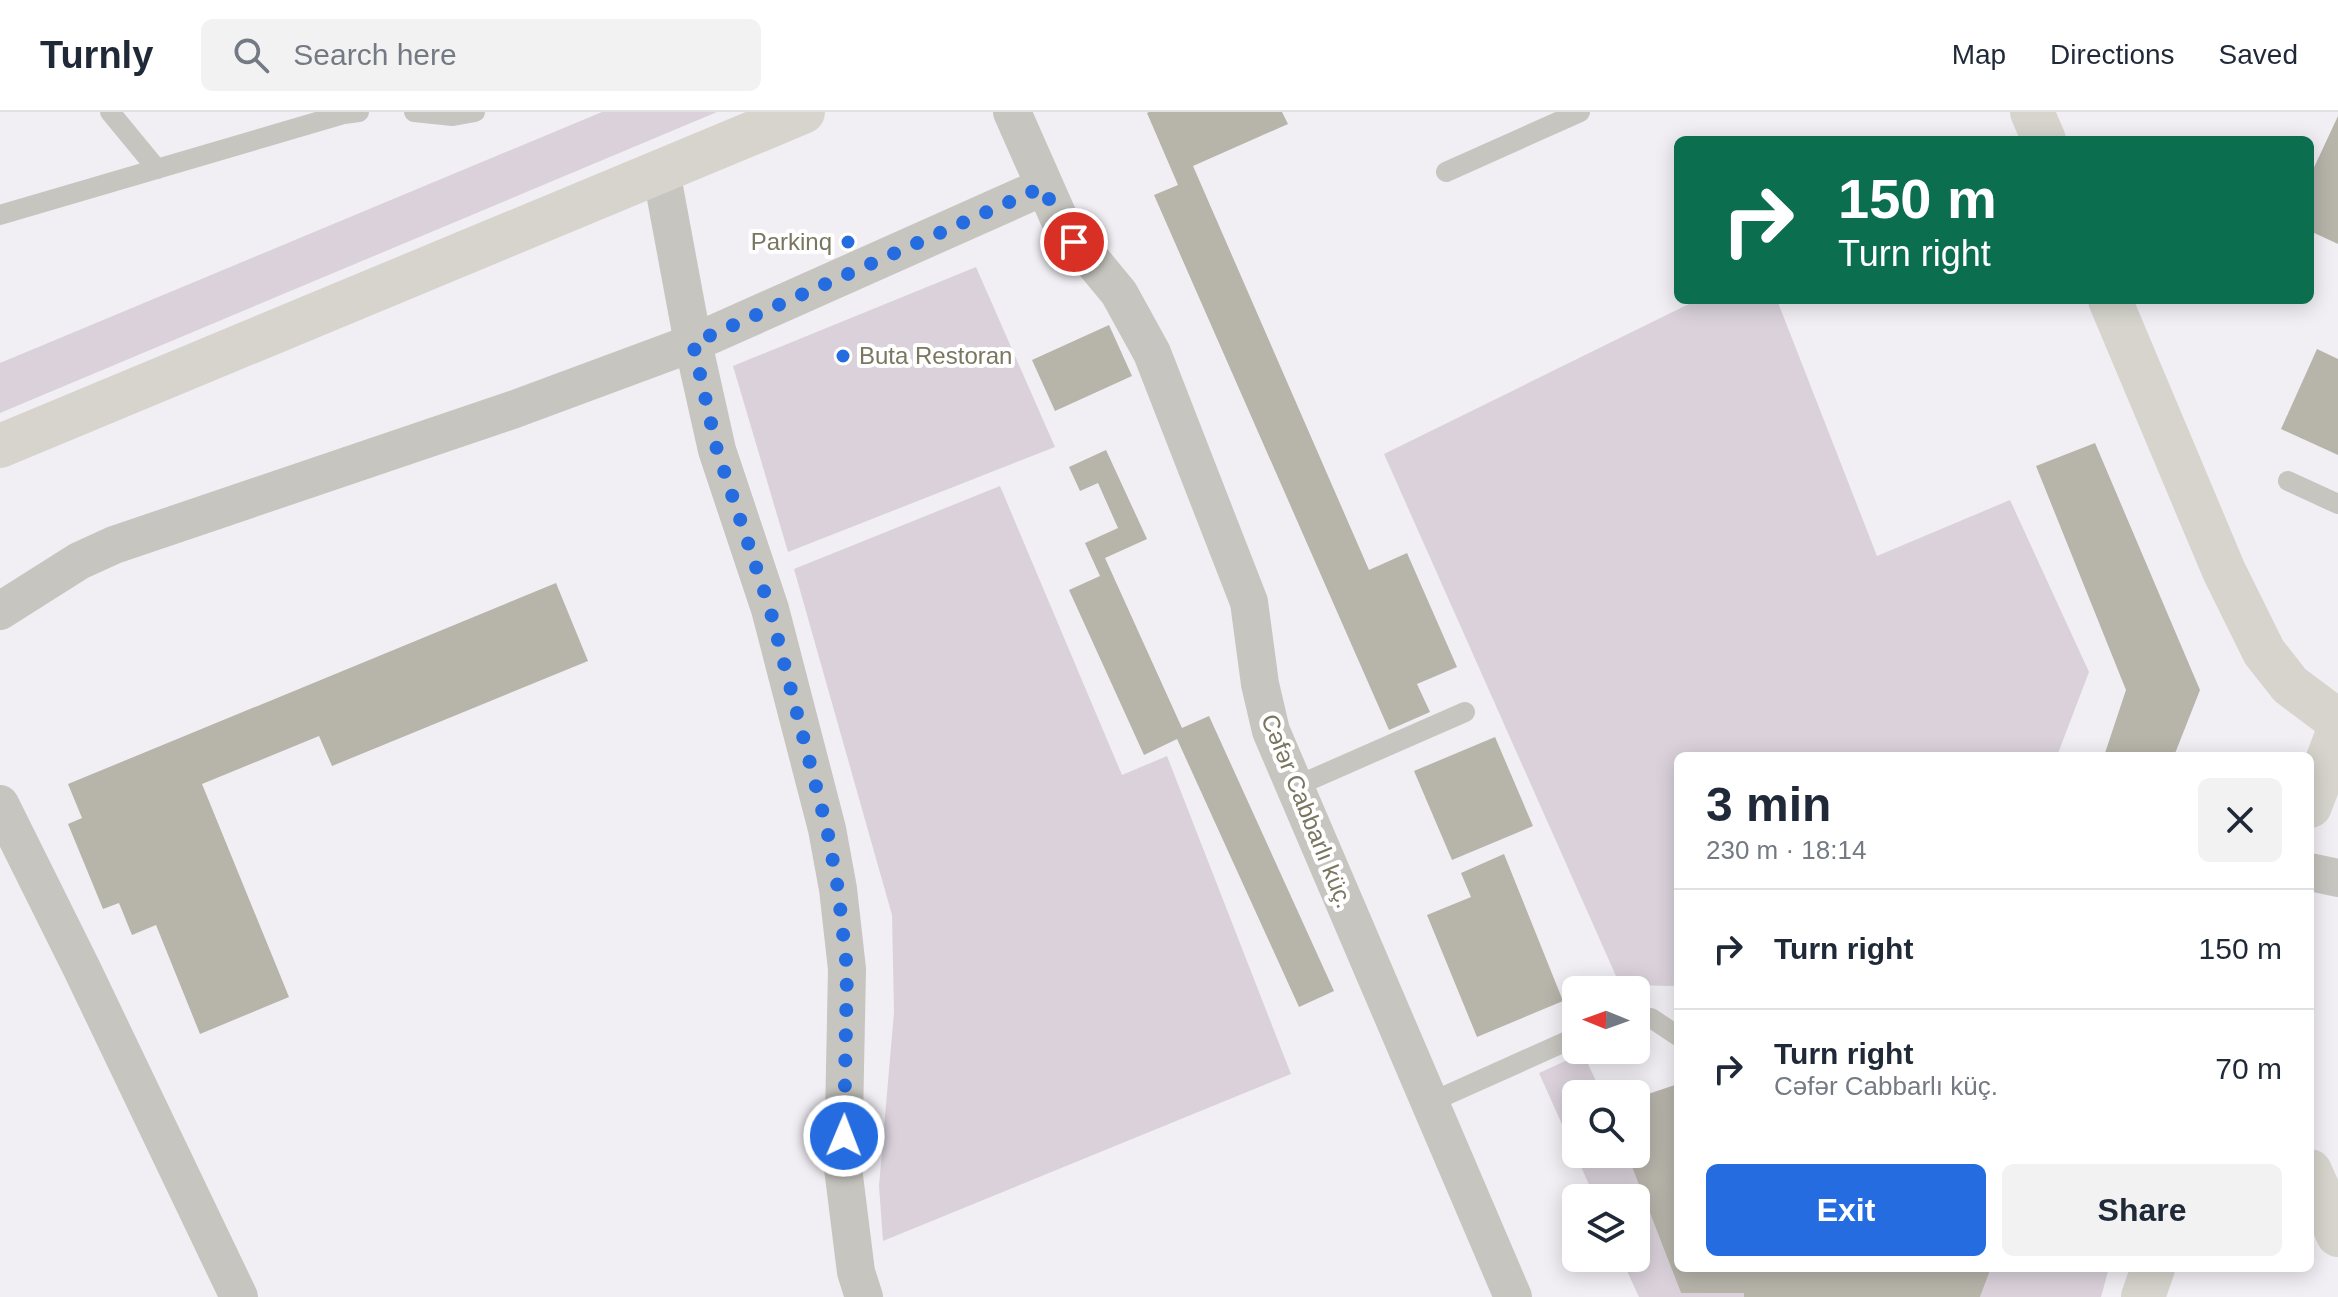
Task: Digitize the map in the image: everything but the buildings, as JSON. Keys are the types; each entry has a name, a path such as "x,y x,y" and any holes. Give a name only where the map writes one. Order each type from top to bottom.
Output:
{"main road":[{"path":"0,446 803,112"},
{"path":"2032,112 2042,136"},
{"path":"2112,304 2224,571 2264,652 2290,685 2338,721"},
{"path":"2314,795 2338,732"},
{"path":"2314,1180 2338,1235"},
{"path":"2143,1297 2152,1272"}],"street":[{"name":"Cəfər Cabbarlı küç.","path":"1012,112 1043,187 1067,233 1119,293 1152,353 1249,602 1260,684 1271,731 1513,1297"},
{"path":"661,171 693,343 717,450 770,609 827,829 838,889 847,969 843,1168 854,1260 864,1297"},
{"path":"0,611 79,561 114,545 515,409 693,343 1043,187"},
{"path":"0,804 239,1297"},
{"path":"2314,873 2338,878"}],"lane":[{"path":"110,112 157,169"},
{"path":"414,112 453,116 475,112"},
{"path":"1446,172 1580,112"},
{"path":"0,215 349,113"},
{"path":"2288,481 2338,504"},
{"path":"1294,787 1465,712"},
{"path":"1650,1018 1674,1033"},
{"path":"1429,1103 1562,1043"}],"shaded area":[{"path":"602,112 717,112 0,413 0,363"},
{"path":"976,267 1055,447 788,552 733,366"},
{"path":"1689,304 1779,304 1877,556 2010,500 2089,672 2059,752 1674,752 1674,986 1650,986 1650,976 1616,976 1384,454"},
{"path":"1000,486 1122,775 1167,756 1291,1074 883,1241 879,1186 894,1012 892,915 794,569"},
{"path":"1562,1063 1588,1064 1596,1080 1562,1080 1562,1124 1539,1073"},
{"path":"1582,1168 1632,1168 1639,1184 1589,1184"},
{"path":"1650,1213 1681,1293 1744,1293 1744,1297 1639,1297 1627,1272 1650,1272"},
{"path":"1989,1272 2108,1272 2101,1297 1980,1297"}],"place":[{"name":"Parkinq","path":"848,242"},
{"name":"Buta Restoran","path":"843,356"}],"route":[{"path":"844,1136 847,969 838,889 827,829 770,609 717,450 693,343 1043,187 1074,242"}]}
